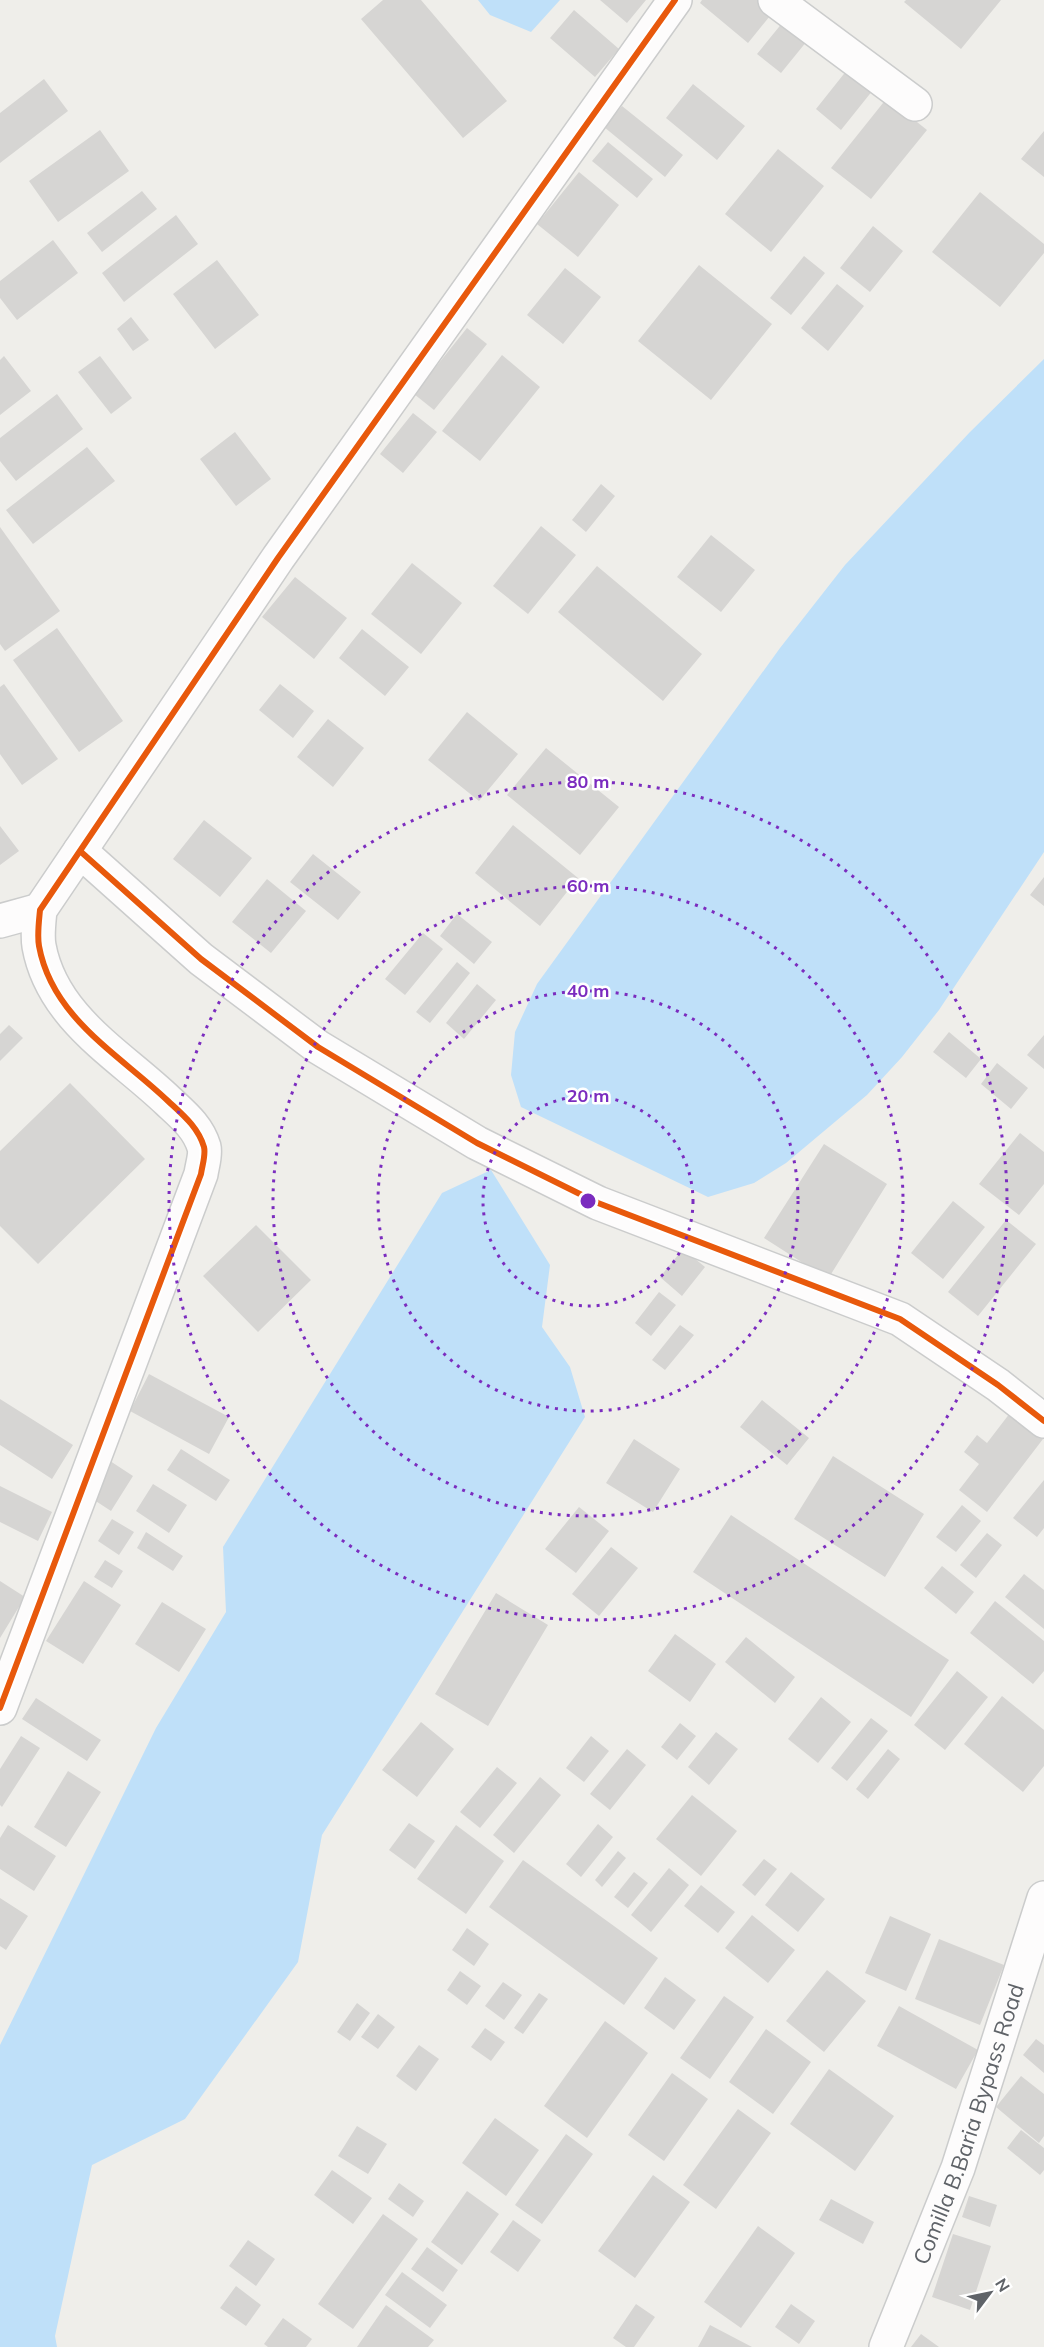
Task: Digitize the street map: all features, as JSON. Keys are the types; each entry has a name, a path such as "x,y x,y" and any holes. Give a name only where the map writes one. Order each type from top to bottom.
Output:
{"street":[{"path":"0,1708 201,1174 205,1149 195,1127 159,1092 103,1048 70,1011 51,981 38,945 40,910 278,558 675,0"},
{"path":"775,0 915,104"},
{"path":"80,851 201,959 318,1047 467,1137 598,1203 900,1319 998,1385 1044,1421"},
{"path":"0,921 40,910"},
{"name":"Comilla B.Baria Bypass Road","path":"886,2347 958,2168 1044,1898"}],"water":[{"path":"478,0 560,0 531,32 490,15"},
{"path":"1044,359 1044,852 939,1010 902,1057 867,1095 786,1163 754,1183 708,1197 521,1107 511,1075 515,1032 537,984 780,648 845,565 970,432"},
{"path":"491,1170 550,1265 542,1327 570,1367 585,1417 322,1835 298,1962 185,2119 92,2165 55,2336 57,2347 0,2347 0,2045 156,1728 226,1612 223,1547 442,1193"}],"building":[{"path":"383,0 421,0 507,101 463,138 361,19"},
{"path":"600,0 646,0 627,23"},
{"path":"702,0 761,0 774,11 748,43 700,3"},
{"path":"906,0 1001,0 961,49 904,2"},
{"path":"574,10 619,49 595,77 550,38"},
{"path":"783,22 807,41 781,73 757,54"},
{"path":"847,70 873,90 841,130 816,109"},
{"path":"44,79 68,111 0,163 0,113"},
{"path":"693,84 745,126 717,160 666,118"},
{"path":"887,98 927,130 871,199 831,168"},
{"path":"622,106 683,155 665,177 604,127"},
{"path":"100,130 129,171 58,222 29,181"},
{"path":"1044,131 1044,177 1021,159"},
{"path":"608,142 653,179 637,198 592,161"},
{"path":"778,149 824,186 771,252 725,214"},
{"path":"579,172 619,205 578,257 537,224"},
{"path":"142,191 157,209 102,252 87,233"},
{"path":"980,192 1044,244 1044,253 1000,307 932,252"},
{"path":"176,215 198,244 124,302 102,273"},
{"path":"873,226 903,251 870,292 840,268"},
{"path":"53,240 78,273 17,320 0,298 0,281"},
{"path":"804,256 825,273 791,315 770,298"},
{"path":"217,260 259,315 215,349 173,294"},
{"path":"699,265 772,324 711,400 638,341"},
{"path":"565,268 601,297 563,344 527,315"},
{"path":"837,284 864,306 828,351 801,328"},
{"path":"131,317 149,340 133,351 117,329"},
{"path":"467,328 487,344 434,410 414,394"},
{"path":"502,355 540,387 480,461 442,431"},
{"path":"4,356 31,391 0,415 0,360"},
{"path":"100,356 132,398 111,414 78,372"},
{"path":"57,394 83,429 16,481 0,461 0,438"},
{"path":"413,413 437,432 403,473 380,454"},
{"path":"235,432 271,479 236,506 200,459"},
{"path":"87,447 115,481 33,544 6,510"},
{"path":"601,484 615,496 586,532 572,520"},
{"path":"541,526 576,555 528,614 493,586"},
{"path":"0,527 60,611 5,651 0,644"},
{"path":"711,535 755,570 721,612 677,577"},
{"path":"412,563 462,603 421,654 371,614"},
{"path":"597,566 702,654 663,701 558,612"},
{"path":"295,577 347,618 314,659 262,617"},
{"path":"57,628 123,721 79,752 13,660"},
{"path":"362,629 409,667 385,696 339,658"},
{"path":"4,684 58,759 22,785 0,754 0,687"},
{"path":"280,684 314,711 293,738 259,710"},
{"path":"467,712 518,754 479,801 428,760"},
{"path":"328,719 364,748 333,787 297,757"},
{"path":"546,748 619,807 580,855 507,795"},
{"path":"204,820 252,858 220,897 173,859"},
{"path":"513,825 578,878 540,926 475,873"},
{"path":"0,826 19,851 0,865"},
{"path":"313,854 361,892 338,920 290,882"},
{"path":"1044,877 1044,906 1030,895"},
{"path":"267,879 306,911 271,953 232,922"},
{"path":"457,914 492,942 474,964 440,936"},
{"path":"423,933 443,949 405,995 385,979"},
{"path":"457,962 470,973 430,1023 416,1012"},
{"path":"477,984 496,1000 464,1039 446,1023"},
{"path":"9,1025 23,1038 0,1061 0,1034"},
{"path":"949,1032 981,1059 966,1078 933,1052"},
{"path":"1044,1035 1044,1069 1027,1055"},
{"path":"997,1063 1028,1088 1011,1109 981,1084"},
{"path":"70,1083 145,1159 38,1264 0,1226 0,1151"},
{"path":"1020,1133 1044,1152 1044,1184 1019,1215 979,1184"},
{"path":"824,1144 887,1184 828,1279 764,1238"},
{"path":"953,1201 985,1227 943,1279 911,1253"},
{"path":"1006,1220 1036,1244 978,1316 948,1292"},
{"path":"256,1225 311,1280 258,1332 203,1276"},
{"path":"683,1249 705,1267 682,1296 660,1277"},
{"path":"659,1292 676,1305 651,1336 635,1323"},
{"path":"680,1325 694,1335 665,1370 652,1360"},
{"path":"149,1374 229,1417 209,1454 130,1411"},
{"path":"0,1399 73,1445 52,1479 0,1445"},
{"path":"762,1400 809,1438 787,1465 740,1427"},
{"path":"1010,1413 1043,1439 987,1512 959,1490 979,1464 964,1452 977,1435 987,1443"},
{"path":"634,1439 680,1469 653,1512 606,1483"},
{"path":"181,1449 230,1480 216,1501 167,1470"},
{"path":"833,1456 924,1514 885,1577 794,1519"},
{"path":"107,1459 133,1476 111,1511 85,1494"},
{"path":"1044,1480 1044,1528 1037,1537 1013,1518"},
{"path":"153,1484 187,1505 169,1533 136,1511"},
{"path":"0,1486 52,1512 38,1541 0,1522"},
{"path":"962,1505 981,1521 956,1552 936,1537"},
{"path":"579,1507 609,1531 576,1573 545,1549"},
{"path":"731,1515 949,1660 911,1717 693,1572"},
{"path":"112,1519 134,1532 119,1555 98,1541"},
{"path":"146,1532 183,1556 173,1571 137,1548"},
{"path":"987,1533 1002,1545 976,1578 960,1565"},
{"path":"611,1547 638,1568 599,1616 572,1594"},
{"path":"105,1560 123,1571 112,1588 94,1577"},
{"path":"942,1566 974,1592 956,1614 924,1588"},
{"path":"1024,1574 1044,1590 1044,1629 1005,1597"},
{"path":"0,1581 25,1597 0,1638"},
{"path":"84,1581 121,1605 83,1664 46,1641"},
{"path":"496,1593 548,1625 488,1726 435,1694"},
{"path":"995,1601 1044,1641 1044,1671 1033,1684 970,1633"},
{"path":"162,1602 206,1629 179,1672 135,1644"},
{"path":"675,1634 716,1664 690,1702 648,1671"},
{"path":"746,1637 795,1677 775,1703 725,1662"},
{"path":"957,1671 988,1697 945,1750 914,1725"},
{"path":"1002,1696 1044,1730 1044,1766 1023,1792 964,1744"},
{"path":"821,1697 851,1722 818,1763 788,1739"},
{"path":"36,1698 101,1740 87,1761 22,1719"},
{"path":"871,1718 888,1731 847,1781 831,1768"},
{"path":"421,1722 454,1749 417,1797 382,1770"},
{"path":"680,1723 696,1736 677,1760 661,1747"},
{"path":"716,1732 738,1749 709,1785 688,1767"},
{"path":"21,1736 40,1748 2,1807 0,1805 0,1769"},
{"path":"591,1736 609,1751 584,1782 566,1768"},
{"path":"627,1749 646,1765 610,1810 590,1794"},
{"path":"888,1749 900,1759 868,1799 856,1789"},
{"path":"497,1767 517,1783 480,1828 460,1812"},
{"path":"68,1771 101,1792 66,1847 34,1827"},
{"path":"540,1777 561,1795 514,1853 493,1835"},
{"path":"692,1795 737,1831 701,1876 656,1839"},
{"path":"409,1823 435,1841 415,1869 389,1850"},
{"path":"598,1824 613,1837 581,1877 566,1864"},
{"path":"8,1825 56,1856 34,1891 0,1869 0,1838"},
{"path":"456,1825 504,1861 466,1914 417,1879"},
{"path":"618,1851 626,1858 602,1887 595,1880"},
{"path":"764,1859 777,1869 755,1896 742,1885"},
{"path":"523,1860 658,1958 624,2005 489,1907"},
{"path":"669,1868 689,1885 651,1932 631,1915"},
{"path":"634,1872 648,1883 628,1908 614,1897"},
{"path":"791,1872 825,1899 798,1932 765,1905"},
{"path":"701,1885 735,1912 718,1933 684,1906"},
{"path":"0,1898 28,1916 6,1950 0,1946"},
{"path":"752,1915 795,1950 768,1983 725,1948"},
{"path":"890,1916 931,1934 906,1991 865,1973"},
{"path":"467,1928 489,1944 474,1966 452,1950"},
{"path":"939,1939 1004,1965 980,2025 915,1999"},
{"path":"827,1970 866,2001 824,2052 786,2021"},
{"path":"460,1971 481,1986 467,2005 447,1990"},
{"path":"665,1977 696,2000 674,2030 644,2008"},
{"path":"503,1982 522,1995 504,2020 485,2006"},
{"path":"539,1993 548,1999 523,2034 514,2028"},
{"path":"724,1996 754,2017 710,2079 680,2058"},
{"path":"357,2003 370,2013 350,2041 337,2032"},
{"path":"899,2006 978,2050 956,2089 877,2046"},
{"path":"378,2014 395,2027 378,2049 361,2037"},
{"path":"605,2021 648,2053 587,2138 544,2106"},
{"path":"485,2028 505,2042 491,2061 471,2047"},
{"path":"766,2029 811,2062 773,2114 729,2082"},
{"path":"1036,2039 1044,2045 1044,2073 1023,2055"},
{"path":"419,2045 439,2059 416,2091 396,2076"},
{"path":"829,2069 894,2116 855,2171 790,2124"},
{"path":"672,2073 708,2099 664,2161 628,2135"},
{"path":"1021,2076 1044,2094 1044,2136 1039,2143 996,2107"},
{"path":"738,2109 771,2133 716,2209 683,2185"},
{"path":"495,2118 539,2150 506,2196 462,2163"},
{"path":"357,2126 387,2144 368,2174 338,2156"},
{"path":"1021,2130 1044,2148 1044,2170 1040,2175 1007,2148"},
{"path":"566,2134 593,2154 542,2224 515,2205"},
{"path":"332,2170 372,2198 353,2224 314,2195"},
{"path":"653,2175 690,2202 635,2278 598,2251"},
{"path":"399,2183 424,2201 413,2217 388,2199"},
{"path":"467,2191 499,2214 462,2265 431,2242"},
{"path":"969,2196 997,2205 990,2227 962,2217"},
{"path":"831,2199 874,2222 863,2244 819,2220"},
{"path":"383,2214 418,2239 353,2329 318,2304"},
{"path":"513,2220 541,2240 518,2272 490,2252"},
{"path":"758,2226 795,2253 741,2328 704,2302"},
{"path":"953,2234 991,2246 970,2310 932,2297"},
{"path":"248,2240 275,2259 256,2286 229,2266"},
{"path":"427,2247 458,2270 443,2292 411,2269"},
{"path":"402,2272 447,2305 430,2328 385,2295"},
{"path":"236,2286 261,2305 246,2326 220,2308"},
{"path":"636,2304 655,2317 634,2347 626,2347 613,2338"},
{"path":"791,2304 815,2321 799,2344 775,2327"},
{"path":"386,2305 434,2340 428,2347 357,2347"},
{"path":"283,2318 312,2339 306,2347 268,2347 264,2344"},
{"path":"710,2325 752,2347 698,2347"},
{"path":"921,2334 939,2347 911,2347"}],"cycle path":[{"path":"0,1708 201,1174 205,1153 198,1133 179,1111 90,1033 58,994 46,971 39,946 40,910 278,558 675,0"},
{"path":"80,851 201,959 318,1047 477,1143 598,1203 900,1319 998,1385 1044,1421"}]}
